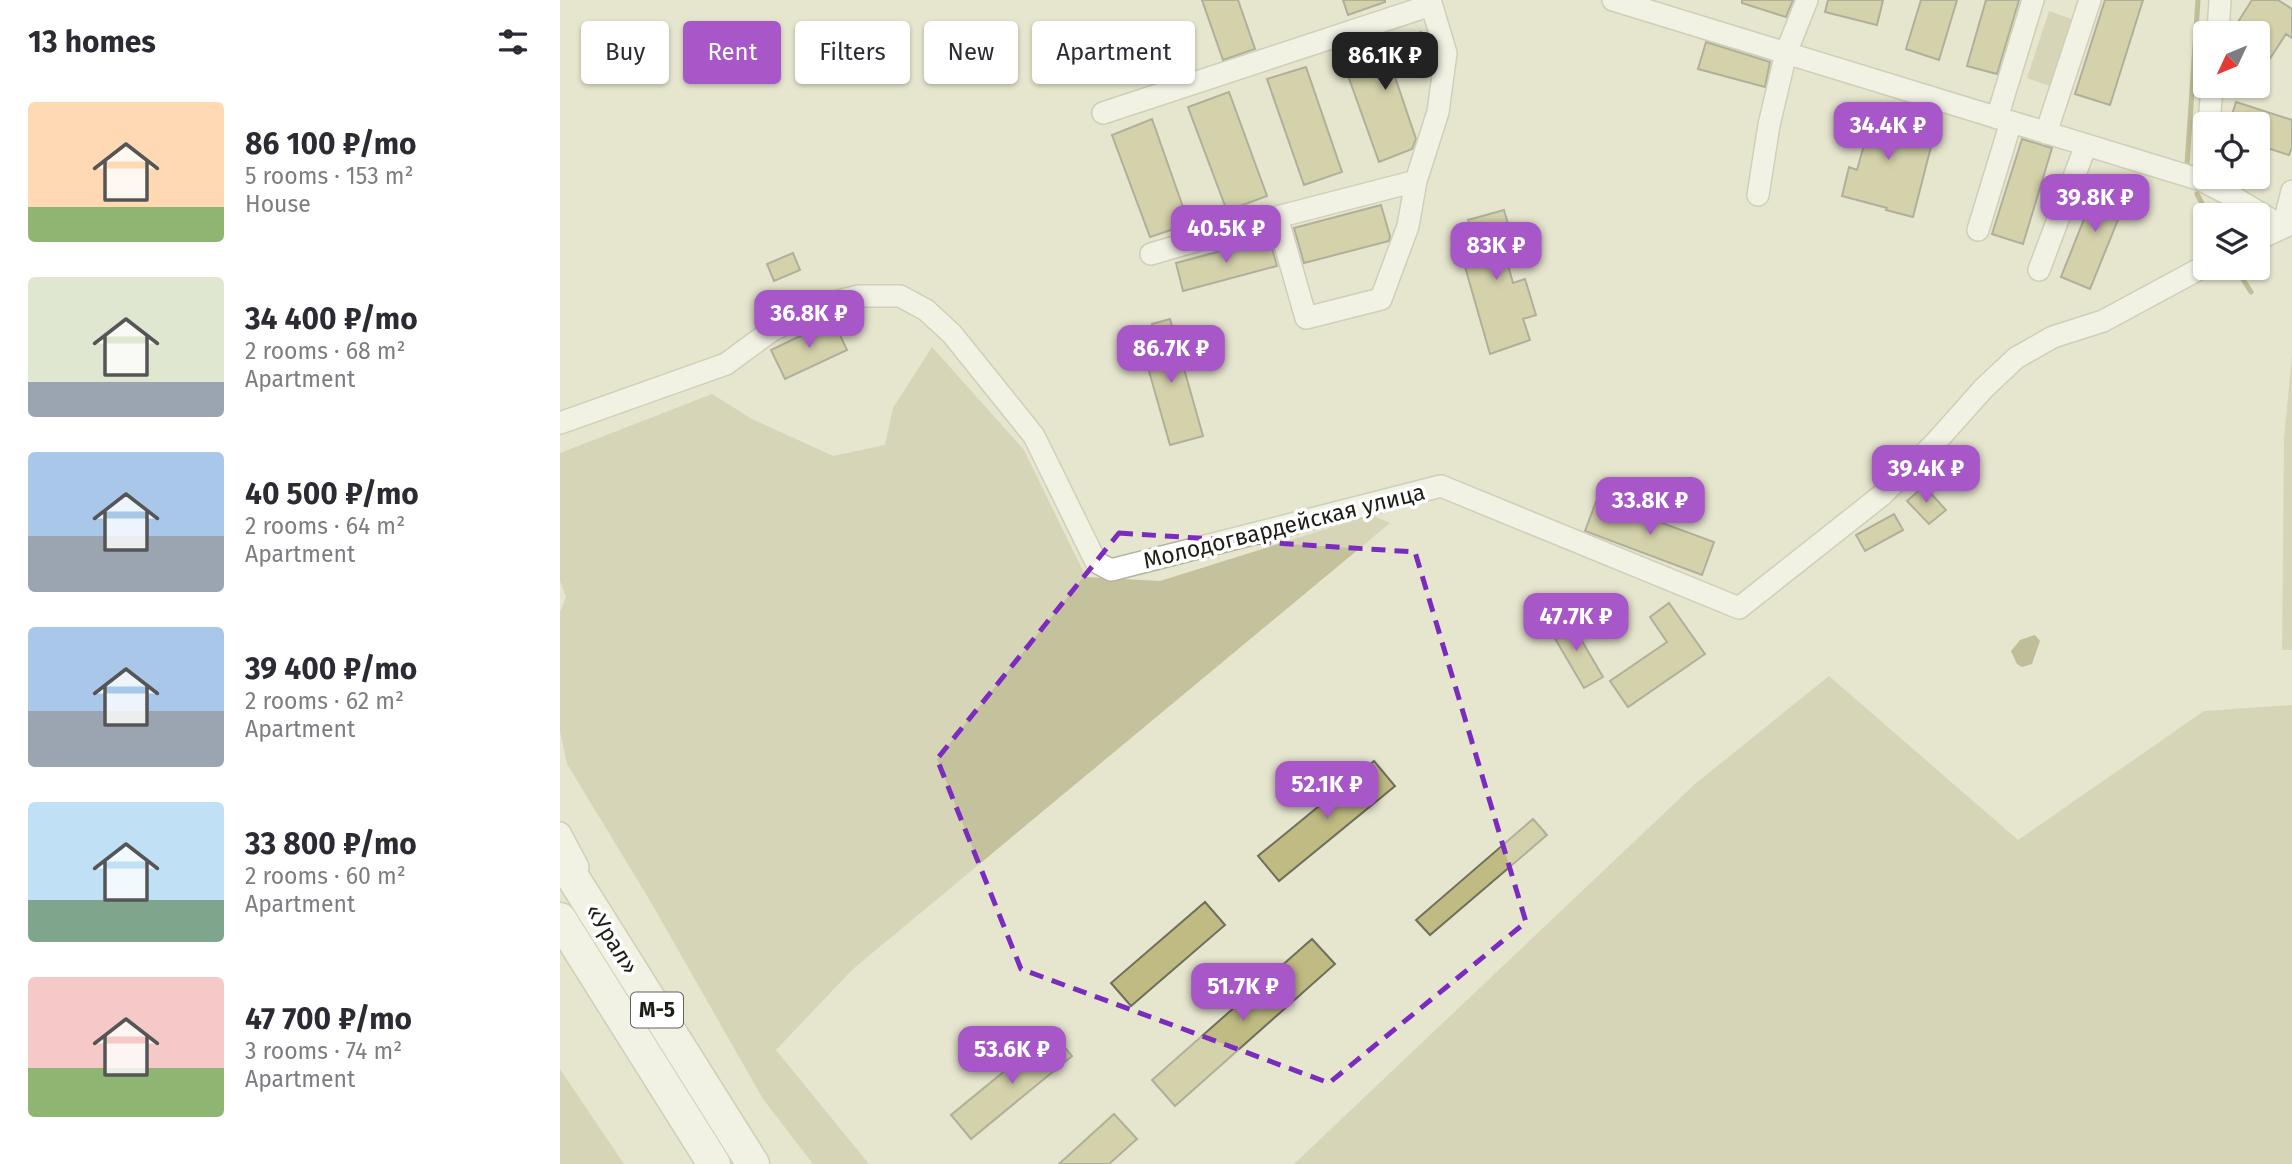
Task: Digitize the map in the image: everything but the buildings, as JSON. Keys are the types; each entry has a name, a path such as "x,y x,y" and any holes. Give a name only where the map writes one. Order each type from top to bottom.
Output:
{"highway":[{"name":"«Урал»","path":"560,857 753,1164"},
{"name":"«Урал»","path":"560,919 714,1164"}],"street":[{"path":"1613,0 1649,5 1786,53 2046,133 2193,171"},
{"path":"1758,194 1769,125 1786,53 1807,0"},
{"path":"1978,230 2034,0"},
{"path":"2046,133 2090,0"},
{"path":"2219,21 2220,0"},
{"path":"1103,113 1431,3 1446,53 1438,112 1416,181 1408,226 1381,299 1306,318 1277,217"},
{"path":"2039,270 2087,145"},
{"path":"1151,254 1277,217 1416,181"},
{"path":"2223,189 2241,203"},
{"path":"2287,225 2292,191"},
{"path":"2270,219 2287,225"},
{"path":"2270,233 2287,225"},
{"name":"Молодогвардейская улица","path":"560,423 726,365 771,331 822,305 859,296 900,296 926,310 952,334 1034,436 1096,562 1111,569 1441,486 1739,608 1882,495 1935,443 1984,388 2017,358 2053,337 2103,321 2193,272"},
{"path":"560,833 653,1004"}],"highlighted area":[{"path":"1119,533 1415,552 1526,922 1329,1083 1021,969 937,759"}],"shaded area":[{"path":"2049,11 2077,21 2055,88 2027,78"},
{"path":"932,347 1024,450 1086,577 1160,581 1371,515 1390,523 853,969 776,1050 869,1164 813,1164 763,1099 649,899 567,764 560,731 560,612 566,597 560,581 560,453 712,394 752,419 833,456 885,445 893,408"},
{"path":"2292,355 2292,650 2282,650 2284,439"},
{"path":"2035,635 2040,641 2032,664 2022,667 2017,664 2011,651 2020,640"},
{"path":"1829,676 2018,840 2204,711 2292,705 2292,1164 1294,1164 1695,784"},
{"path":"560,1069 624,1164 560,1164"}],"waterway":[{"path":"2187,165 2198,0"},
{"path":"2197,194 2202,203"},
{"path":"2244,280 2251,292"}]}
